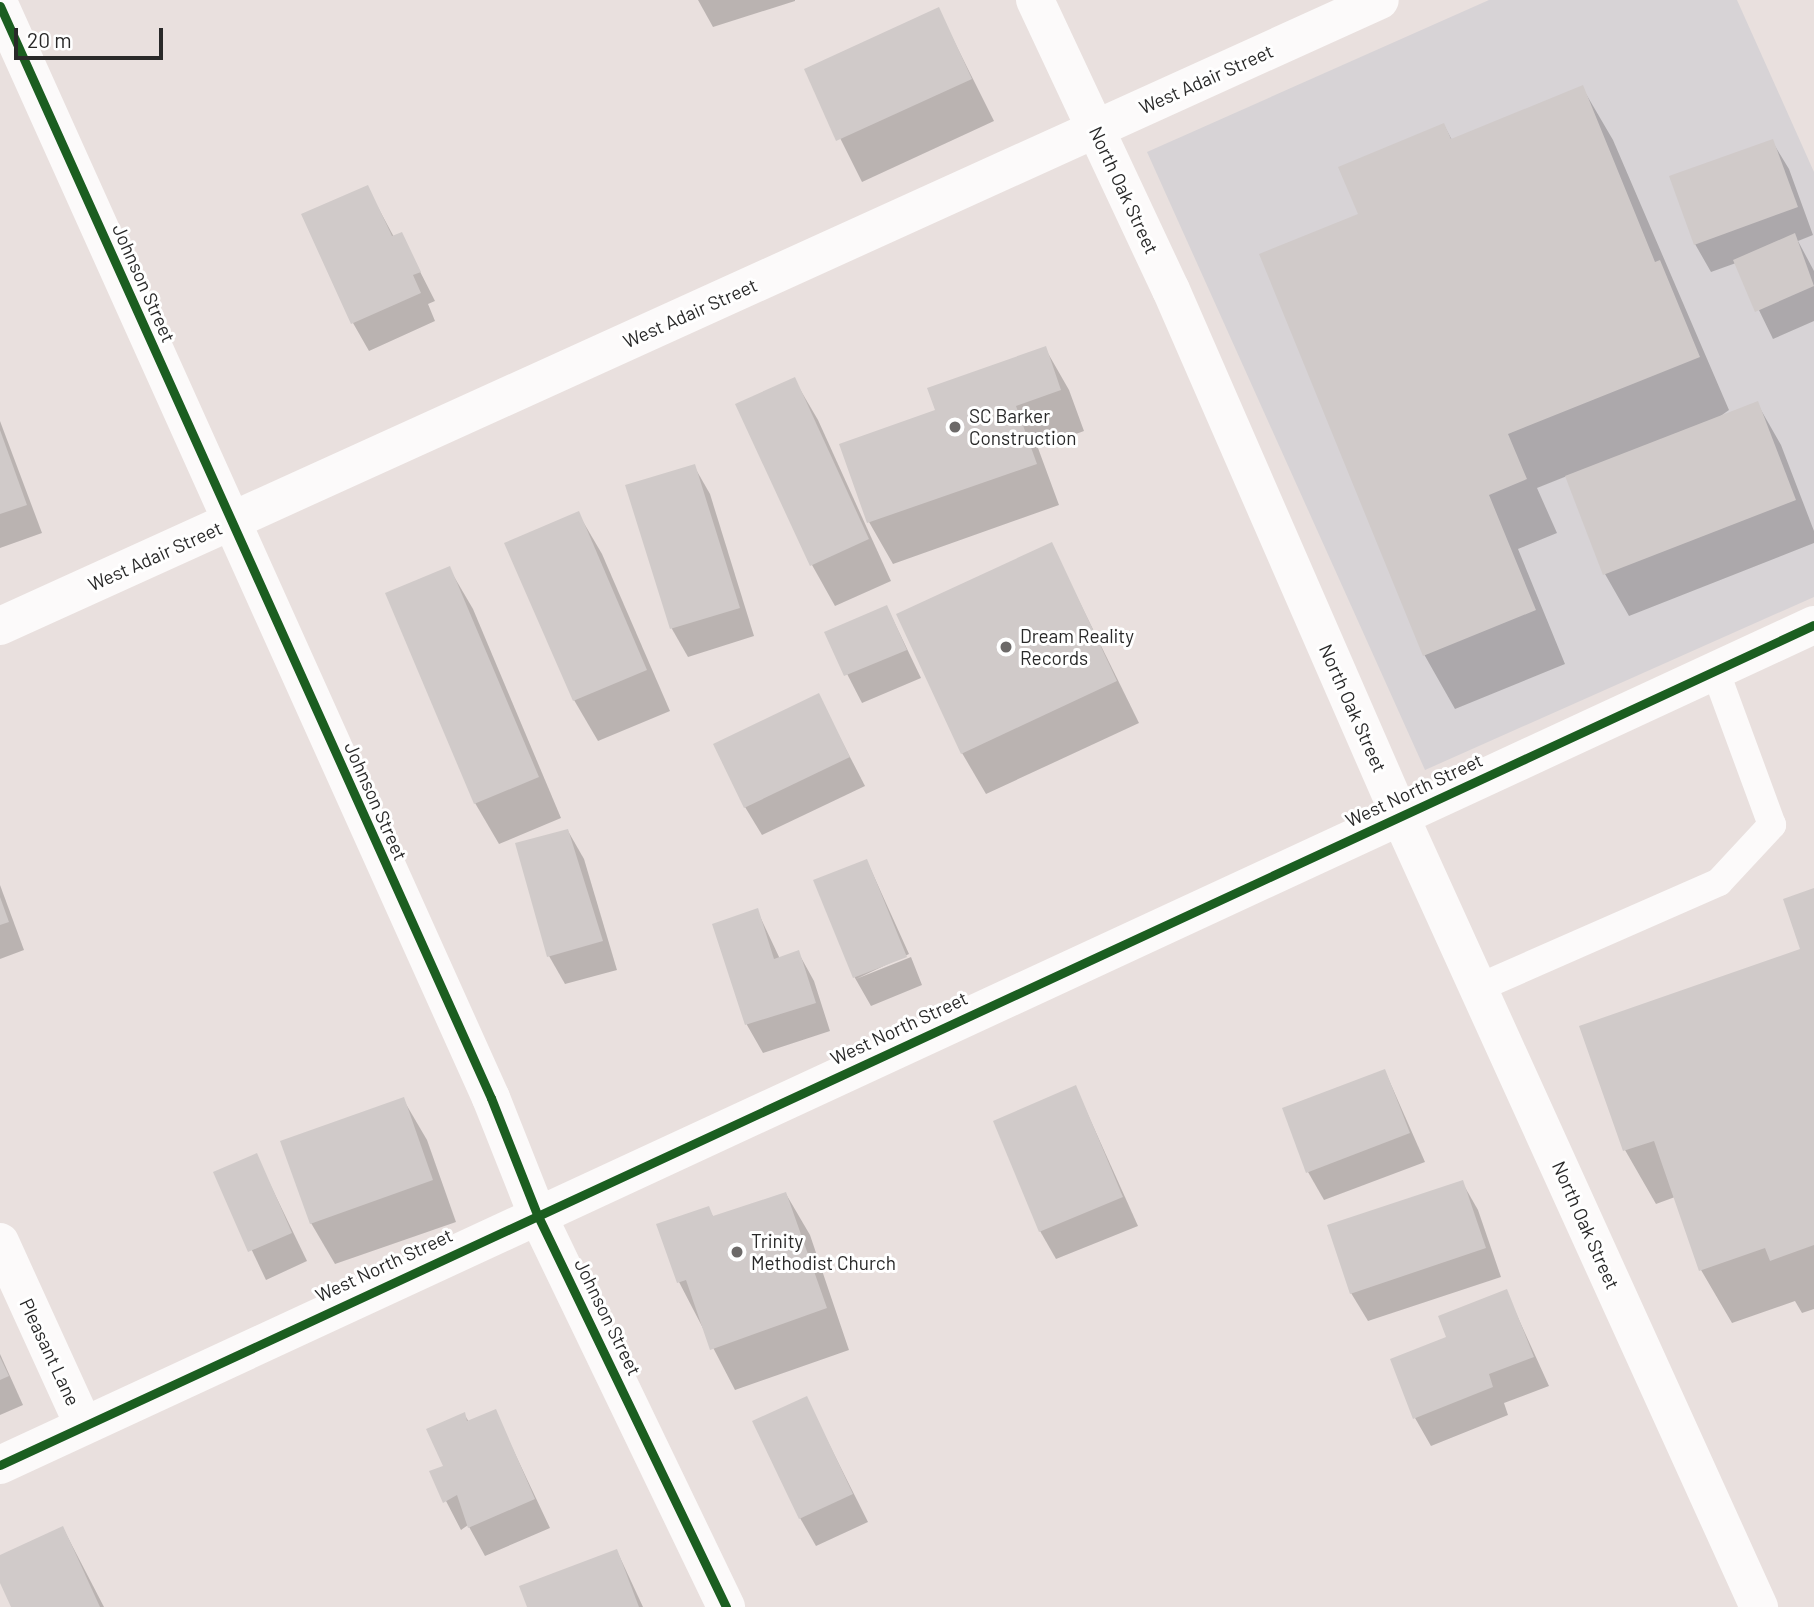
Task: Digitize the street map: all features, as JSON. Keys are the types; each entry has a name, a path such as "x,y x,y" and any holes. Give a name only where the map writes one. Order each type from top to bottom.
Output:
{"street":[{"name":"North Oak Street","path":"1035,0 1171,290 1400,816 1759,1607"},
{"name":"West Adair Street","path":"0,626 1096,130 1361,4"},
{"name":"Johnson Street","path":"0,6 491,1098 537,1214 726,1607"},
{"name":"West North Street","path":"0,1465 83,1424 1814,625"},
{"name":"Pleasant Lane","path":"0,1242 83,1424"}],"lane":[{"path":"1478,988 1719,882 1773,825 1715,670"}],"shaded area":[{"path":"1489,0 1737,0 1814,172 1814,597 1425,770 1147,152"}],"building":[{"path":"939,7 972,79 836,141 804,69"},
{"path":"1583,85 1655,262 1660,260 1700,357 1508,434 1527,479 1489,495 1536,610 1423,656 1259,254 1358,214 1338,167 1444,123 1451,139"},
{"path":"1773,139 1798,207 1694,245 1669,176"},
{"path":"368,185 392,236 402,232 421,272 413,275 421,293 351,324 301,214"},
{"path":"1795,233 1814,286 1755,312 1733,260"},
{"name":"SC Barker Construction","path":"1046,346 1061,390 1016,406 1037,464 867,523 839,444 935,410 927,388"},
{"path":"795,377 869,539 810,566 735,404"},
{"path":"1758,401 1796,500 1603,575 1565,476"},
{"path":"0,430 27,505 0,514"},
{"path":"695,464 740,608 670,629 625,485"},
{"path":"579,511 647,670 573,701 504,543"},
{"name":"Dream Reality Records","path":"1052,542 1117,681 961,754 896,614"},
{"path":"450,566 539,777 474,804 385,593"},
{"path":"887,605 907,650 844,676 824,632"},
{"path":"819,693 850,757 744,808 713,744"},
{"path":"568,829 603,941 547,957 515,843"},
{"path":"867,859 907,957 853,978 813,880"},
{"path":"1814,888 1814,1245 1770,1261 1765,1248 1699,1271 1654,1141 1623,1151 1579,1026 1800,949 1783,899"},
{"path":"0,897 9,922 0,925"},
{"path":"758,908 774,959 799,950 816,1003 745,1025 712,924"},
{"path":"1385,1069 1410,1133 1306,1173 1282,1108"},
{"path":"1076,1085 1123,1197 1039,1232 993,1121"},
{"path":"404,1097 433,1180 310,1224 280,1141"},
{"path":"257,1153 292,1233 248,1252 213,1172"},
{"path":"1463,1180 1486,1248 1350,1294 1327,1225"},
{"name":"Trinity Methodist Church","path":"786,1192 827,1308 710,1350 686,1280 677,1283 656,1224 709,1206 713,1216"},
{"path":"1507,1289 1534,1357 1489,1374 1493,1387 1413,1419 1390,1359 1446,1337 1438,1316"},
{"path":"0,1357 9,1376 0,1380"},
{"path":"807,1396 853,1494 799,1519 752,1421"},
{"path":"496,1409 535,1499 468,1528 457,1495 443,1503 429,1471 443,1466 426,1429 465,1412 467,1421"},
{"path":"63,1526 100,1607 11,1607 0,1583 0,1555"},
{"path":"617,1549 639,1607 527,1607 519,1586"}],"cycle path":[{"path":"0,6 491,1098 537,1214 726,1607"},
{"path":"0,1465 1814,625"}],"place":[{"name":"SC Barker Construction","path":"955,427"},
{"name":"Dream Reality Records","path":"1006,647"},
{"name":"Trinity Methodist Church","path":"737,1252"}]}
